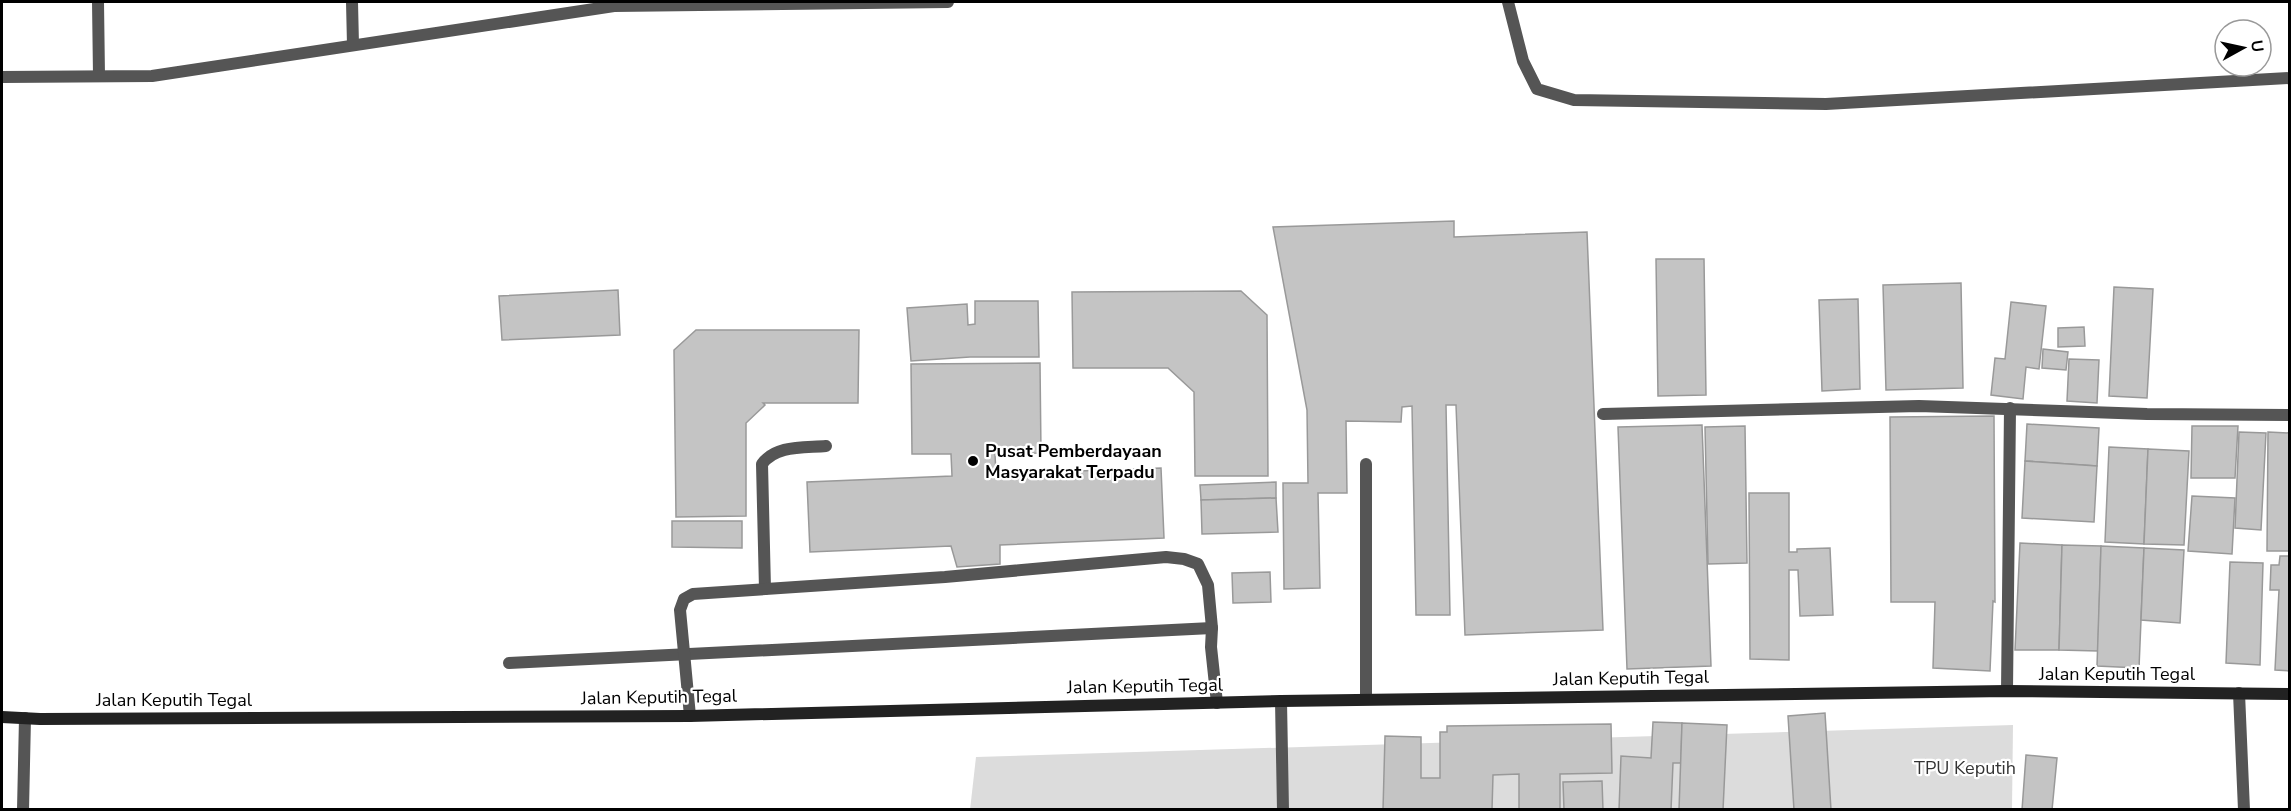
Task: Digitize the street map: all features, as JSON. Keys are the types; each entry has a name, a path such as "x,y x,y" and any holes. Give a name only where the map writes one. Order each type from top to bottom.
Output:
{"main road":[{"name":"Jalan Keputih Tegal","path":"2,717 690,716 1366,699 2007,692 2289,694"}],"street":[{"path":"98,2 99,76"},
{"path":"352,2 353,45"},
{"path":"2,76 152,76 614,4 948,2"},
{"path":"1508,2 1523,62 1537,89 1574,100 1826,104 2289,78"},
{"path":"1603,414 1919,406 2147,414 2289,415"},
{"path":"2007,692 2010,408"},
{"path":"765,589 762,464 768,455 784,449 826,446"},
{"path":"1365,464 1366,699"},
{"path":"690,716 680,610 684,599 693,594 945,577 1166,557 1184,559 1198,564 1208,585 1217,703"},
{"path":"510,663 1212,628"},
{"path":"2239,693 2244,810"},
{"path":"1281,701 1283,810"},
{"path":"23,810 25,718"}],"green space":[{"name":"TPU Keputih","path":"2013,725 2012,809 970,810 976,757"}],"building":[{"path":"1454,221 1454,237 1587,232 1603,630 1465,635 1456,405 1446,405 1450,615 1416,615 1412,406 1402,407 1401,422 1346,421 1347,493 1318,493 1320,588 1284,589 1283,483 1308,483 1307,410 1273,227"},
{"path":"1656,259 1704,259 1706,395 1658,396"},
{"path":"1961,283 1963,388 1886,390 1883,285"},
{"path":"2114,287 2153,289 2147,398 2109,396"},
{"path":"618,290 620,335 502,340 499,296"},
{"path":"1241,291 1267,315 1268,476 1195,476 1194,392 1168,368 1073,368 1072,292"},
{"path":"1858,299 1860,389 1822,391 1819,300"},
{"path":"975,301 1038,301 1039,357 970,357 911,361 907,308 967,304 968,325 975,324"},
{"path":"2011,302 2046,306 2039,369 2026,367 2023,399 1991,395 1995,358 2005,359"},
{"path":"2084,327 2085,346 2058,347 2058,328"},
{"path":"696,330 859,330 858,403 763,403 765,405 746,423 746,516 676,517 674,350"},
{"path":"2043,349 2068,352 2066,370 2042,368"},
{"path":"2069,359 2099,360 2097,403 2067,401"},
{"name":"Pusat Pemberdayaan Masyarakat Terpadu","path":"1040,363 1041,453 995,454 996,474 1161,468 1164,538 1000,545 1000,564 957,567 951,546 810,552 807,482 952,476 951,454 912,454 911,364"},
{"path":"1994,416 1995,602 1993,601 1990,671 1933,668 1935,602 1891,602 1890,417"},
{"path":"2027,424 2099,428 2097,466 2025,461"},
{"path":"1702,425 1711,666 1627,669 1618,427"},
{"path":"1745,426 1747,563 1708,564 1705,427"},
{"path":"2192,426 2238,426 2235,478 2191,478"},
{"path":"2239,432 2266,433 2261,530 2235,528"},
{"path":"2268,432 2290,433 2290,551 2267,551"},
{"path":"2109,447 2148,449 2144,544 2105,542"},
{"path":"2148,449 2189,451 2184,545 2144,544"},
{"path":"2025,461 2097,466 2094,522 2022,518"},
{"path":"1276,482 1276,498 1201,500 1200,485"},
{"path":"1749,493 1789,493 1789,552 1797,552 1797,549 1830,548 1833,615 1800,616 1798,570 1789,570 1789,660 1750,659"},
{"path":"2192,496 2235,498 2232,554 2188,551"},
{"path":"1276,498 1278,532 1202,534 1201,500"},
{"path":"672,521 742,521 742,548 672,547"},
{"path":"2020,543 2062,545 2059,650 2015,650"},
{"path":"2062,545 2101,546 2098,651 2059,650"},
{"path":"2101,546 2144,548 2139,668 2097,666"},
{"path":"2144,548 2184,550 2180,623 2141,620"},
{"path":"2280,556 2290,556 2290,671 2275,670 2279,590 2270,590 2271,565 2279,565"},
{"path":"2230,562 2263,563 2260,665 2226,663"},
{"path":"1270,572 1271,602 1233,603 1232,573"},
{"path":"1825,713 1831,810 1794,810 1788,716"},
{"path":"1653,722 1682,723 1681,763 1673,763 1671,810 1619,810 1621,756 1651,758"},
{"path":"1682,723 1727,725 1723,810 1679,810"},
{"path":"1611,724 1612,773 1560,774 1560,810 1519,810 1519,774 1493,775 1492,810 1383,810 1385,736 1421,737 1421,778 1440,778 1440,732 1447,732 1447,726"},
{"path":"2026,755 2057,758 2052,810 2022,810"},
{"path":"1602,781 1603,810 1564,810 1563,782"}],"place":[{"name":"Pusat Pemberdayaan Masyarakat Terpadu","path":"973,461"}]}
